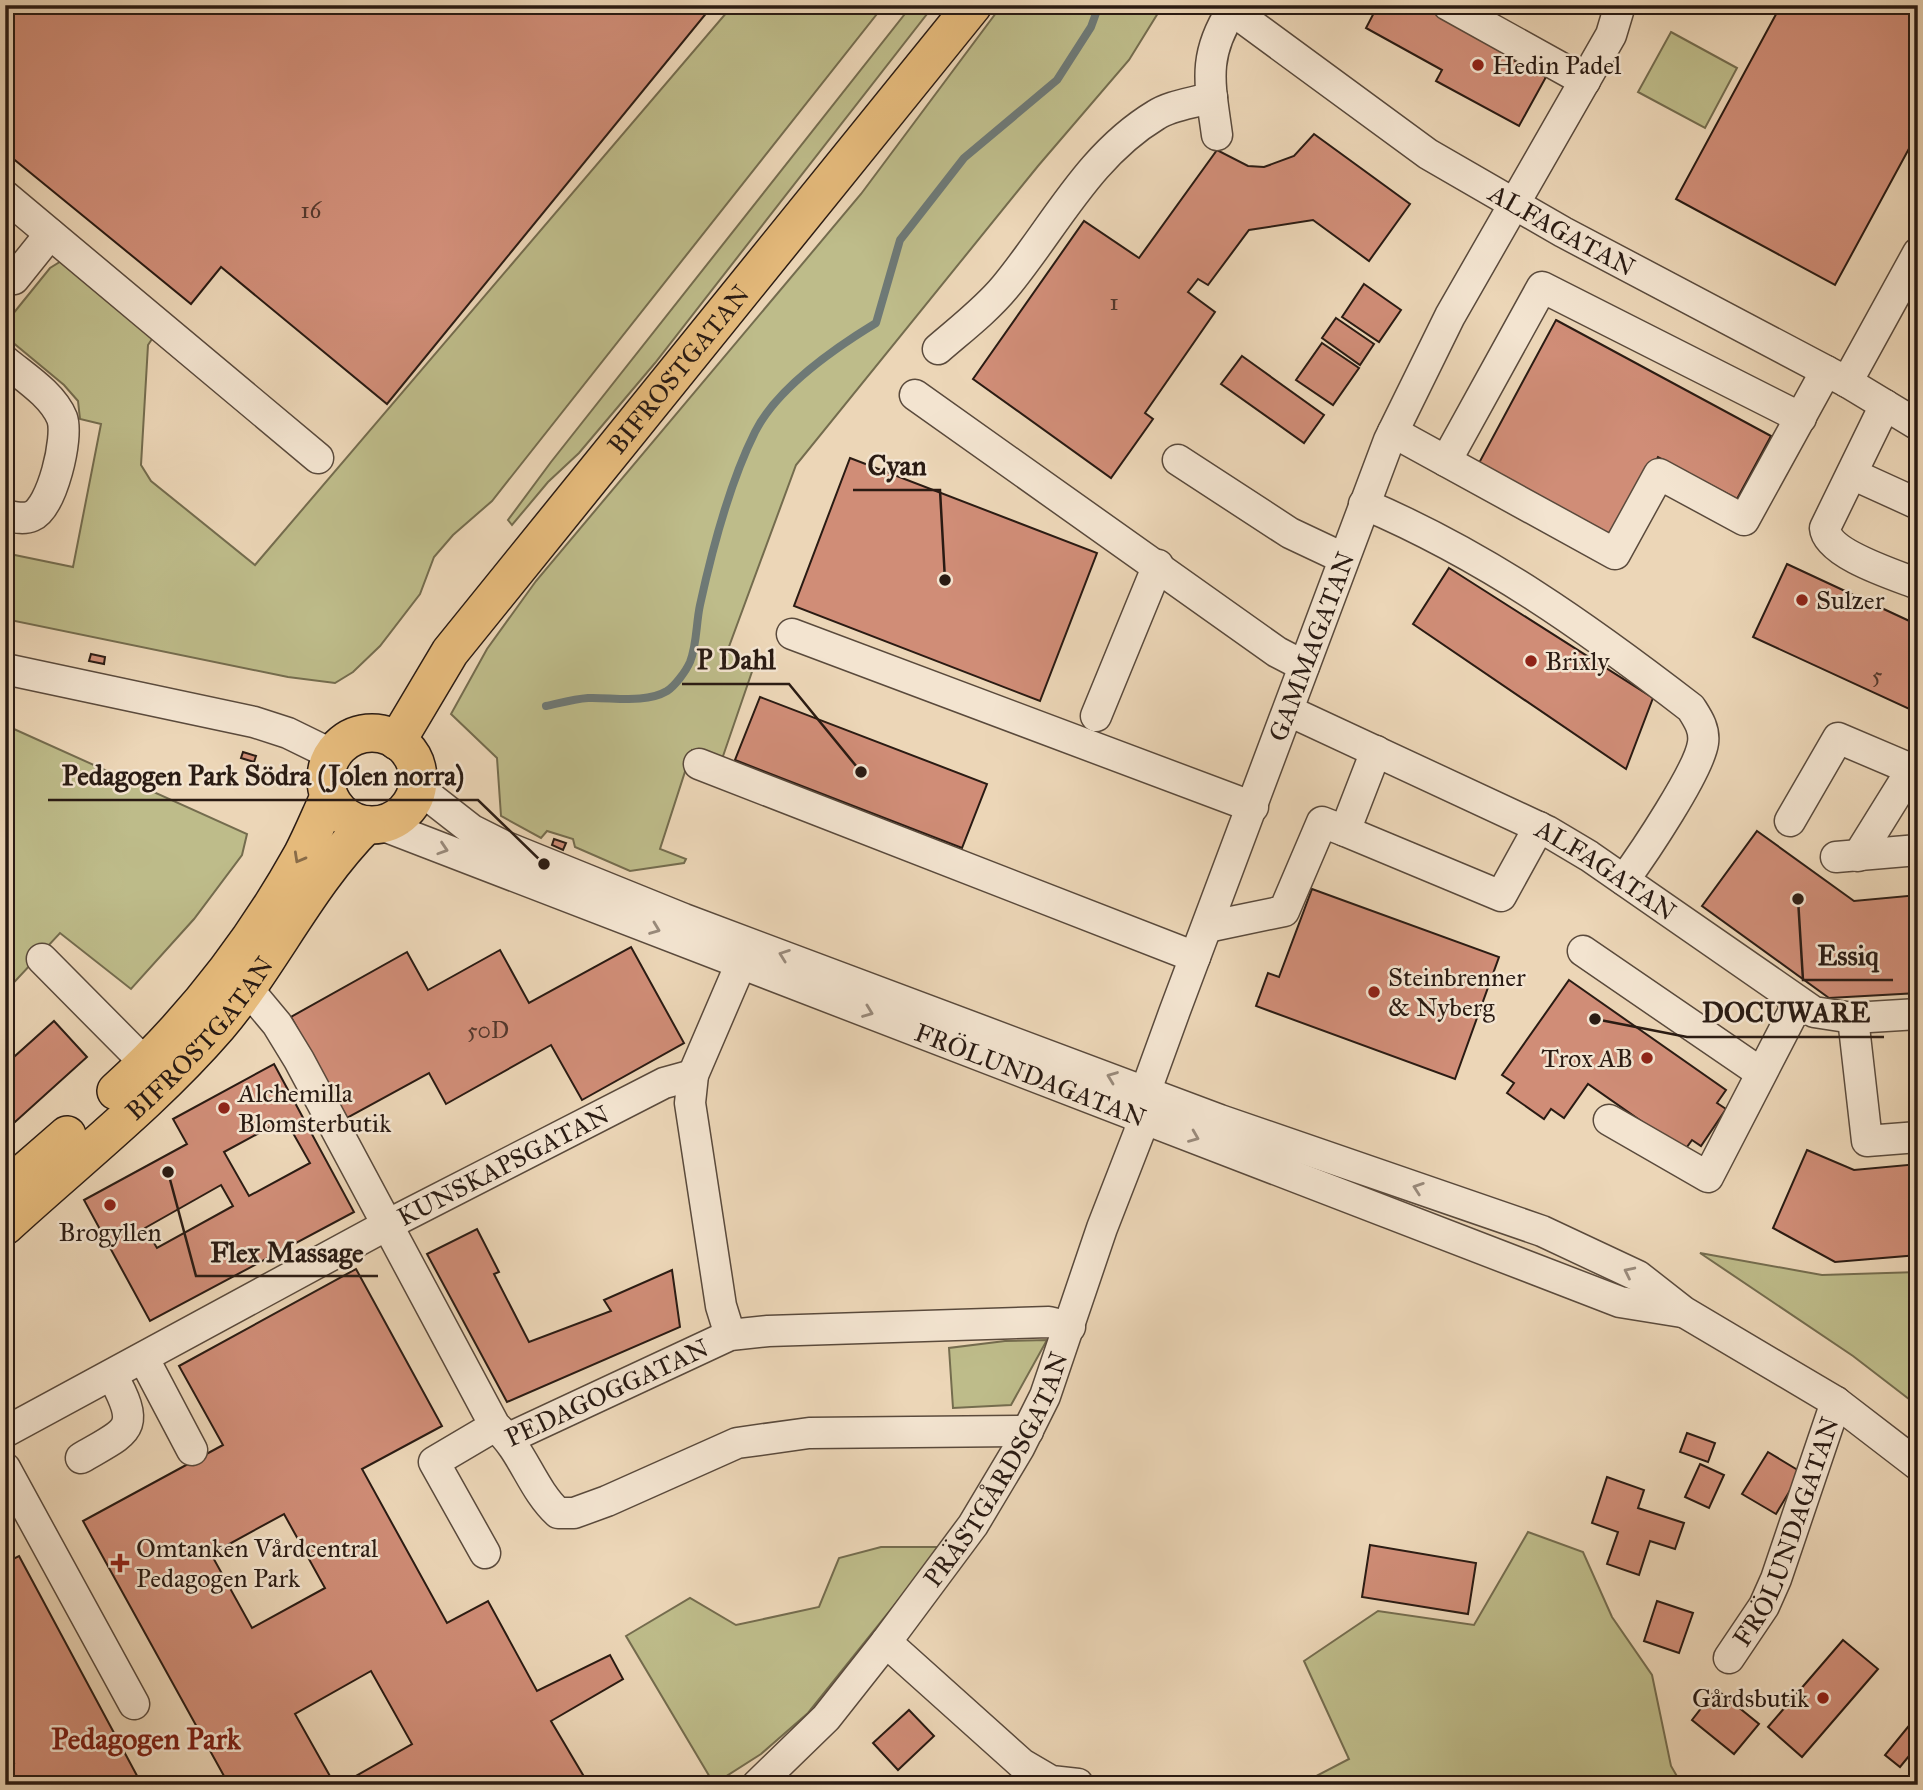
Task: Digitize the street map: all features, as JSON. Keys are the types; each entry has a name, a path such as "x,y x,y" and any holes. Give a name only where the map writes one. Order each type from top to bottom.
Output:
{"main road":[{"name":"BIFROSTGATAN","path":"397,741 450,652 973,5"},
{"path":"333,755 345,742 362,734 380,734 397,741 414,761 417,788"},
{"name":"BIFROSTGATAN","path":"5,1226 154,1073 209,996 302,854 330,797 326,776 333,755"},
{"name":"BIFROSTGATAN","path":"5,1189 219,1025 337,857 372,825 404,812 417,788"},
{"path":"330,797 344,816 372,825"}],"street":[{"path":"1448,5 1585,81"},
{"name":"GAMMAGATAN","path":"1144,1104 1195,957 1289,711 1343,558 1393,432 1450,316 1611,35 1620,5"},
{"path":"1217,135 1210,57 1217,33 1229,8"},
{"name":"ALFAGATAN","path":"1229,8 1428,154 1516,205 1837,377 1918,425"},
{"path":"938,349 981,313 1005,287 1085,177 1113,149 1157,114 1212,97"},
{"path":"5,197 318,458"},
{"path":"5,272 14,279 50,234"},
{"path":"1393,432 1615,554 1659,474 1744,520 1801,418 1837,377 1918,253"},
{"path":"1446,461 1542,287 1801,418"},
{"path":"5,361 52,402 62,419 64,431 49,499 34,516 22,518 5,515"},
{"path":"915,395 1277,652 1304,666"},
{"path":"1885,405 1825,528 1826,536 1833,546 1852,556 1918,584"},
{"path":"1178,460 1290,533 1343,558"},
{"path":"1852,474 1918,504"},
{"path":"1364,504 1461,548 1592,632 1691,708 1702,724 1703,744 1681,790 1624,880"},
{"path":"1096,716 1158,565"},
{"path":"792,634 1253,807"},
{"path":"5,669 254,722 288,733 333,755"},
{"name":"ALFAGATAN","path":"1289,711 1539,827 1624,880 1814,1012 1853,1018 1918,1014"},
{"path":"1790,821 1838,738 1915,770 1847,856 1918,850"},
{"path":"1345,831 1376,751"},
{"path":"699,764 1195,957"},
{"name":"FRÖLUNDAGATAN","path":"417,788 472,831 746,953"},
{"path":"1207,927 1284,911 1322,822 1501,896 1539,827"},
{"name":"FRÖLUNDAGATAN","path":"372,825 746,953 1144,1104 1220,1120 1542,1231 1638,1276 1684,1312 1836,1402 1918,1465"},
{"path":"5,1207 154,1073 201,1024 266,937 295,918"},
{"path":"1583,951 1761,1073"},
{"path":"730,1335 721,1306 690,1103 693,1075 746,953"},
{"path":"42,959 154,1073"},
{"path":"247,988 277,1024 299,1060 502,1432 434,1462 485,1553"},
{"path":"1609,1120 1708,1177 1798,1003"},
{"path":"1853,1018 1867,1141 1918,1137"},
{"name":"KUNSKAPSGATAN","path":"5,1432 387,1225 664,1083 693,1075"},
{"name":"PRÄSTGÅRDSGATAN","path":"757,1785 826,1718 886,1642 973,1525 1028,1431 1070,1327 1144,1104"},
{"name":"PEDAGOGGATAN","path":"1028,1431 809,1433 737,1443 575,1513 558,1513 532,1481 502,1432 730,1335 768,1331 1049,1322 1070,1327"},
{"path":"144,1359 192,1450"},
{"path":"81,1458 122,1434 129,1421 129,1406 112,1375"},
{"name":"FRÖLUNDAGATAN","path":"1729,1658 1764,1606 1776,1579 1836,1402"},
{"path":"5,1468 134,1704"},
{"path":"886,1642 1022,1765 1051,1781 1078,1784"}],"shaded area":[{"path":"733,5 884,5 492,501 453,535 434,557 420,594 380,646 353,672 335,683 288,677 5,619 5,553 73,567 101,424 80,419 78,401 64,385 5,336 5,319 8,320 50,268 63,260 154,336 148,345 141,465 151,481 255,565"},
{"path":"912,5 934,5 655,363 579,453 548,482 512,525 508,520 551,462"},
{"path":"1002,5 1163,5 1129,60 1038,166 796,465 727,652 756,660 721,762 692,750 660,849 686,859 684,863 630,871 575,847 573,839 547,831 541,838 501,816 497,758 451,714 487,649 536,581 861,194"},
{"path":"1671,32 1737,68 1705,128 1638,92"},
{"path":"5,725 247,834 242,855 194,919 131,989 60,933 5,992"},
{"path":"1700,1253 1822,1275 1918,1272 1918,1406 1853,1356"},
{"path":"1047,1340 1011,1405 953,1408 949,1348 1005,1341"},
{"path":"1528,1532 1583,1552 1612,1617 1652,1675 1671,1766 1682,1785 1299,1785 1349,1759 1304,1661 1378,1611 1474,1625"},
{"path":"881,1547 941,1547 808,1713 761,1754 714,1784 626,1636 690,1598 736,1625 819,1607 839,1558"}],"building":[{"path":"5,5 713,5 387,404 221,267 191,304 5,152"},
{"name":"Hedin Padel","path":"1378,5 1422,5 1517,57 1515,61 1546,77 1519,126 1436,81 1442,70 1366,28"},
{"path":"1781,5 1918,5 1918,132 1835,285 1676,199"},
{"path":"1314,134 1410,204 1369,261 1313,220 1249,230 1208,285 1198,279 1188,292 1215,312 1145,413 1153,419 1111,478 973,379 1084,221 1139,258 1217,150 1248,166 1264,167 1294,156"},
{"path":"1364,284 1401,310 1379,342 1342,317"},
{"path":"1336,318 1374,344 1360,365 1322,338"},
{"path":"1556,320 1771,436 1737,499 1658,457 1615,537 1479,463"},
{"path":"1322,343 1359,368 1333,405 1296,380"},
{"path":"1242,356 1324,415 1304,443 1221,384"},
{"path":"850,458 1097,553 1040,701 794,606"},
{"path":"1787,564 1918,625 1918,713 1753,637"},
{"name":"Brixly","path":"1449,568 1653,698 1626,769 1413,624"},
{"path":"91,654 105,657 104,664 89,661"},
{"path":"760,697 987,784 962,848 735,760"},
{"path":"243,752 256,756 254,762 241,758"},
{"path":"1757,831 1854,901 1918,895 1918,993 1829,998 1702,906"},
{"path":"554,839 566,843 563,850 552,845"},
{"name":"Steinbrenner & Nyberg","path":"1312,889 1499,957 1455,1079 1256,1006 1268,973 1279,977"},
{"path":"631,947 684,1043 582,1100 551,1045 446,1104 429,1073 347,1118 291,1017 407,952 428,990 500,950 529,1003"},
{"path":"1569,980 1726,1090 1717,1103 1726,1109 1701,1146 1692,1140 1684,1151 1588,1084 1564,1118 1551,1109 1544,1119 1507,1093 1514,1083 1502,1075"},
{"path":"54,1021 87,1057 5,1131 5,1065"},
{"path":"274,1064 354,1212 150,1321 84,1200 187,1144 173,1119","holes":["285,1119 310,1163 249,1196 224,1152","221,1185 233,1206 157,1248 145,1228"]},
{"path":"1807,1150 1854,1170 1918,1164 1918,1255 1835,1262 1773,1228"},
{"path":"477,1229 499,1272 494,1274 529,1342 611,1311 604,1300 672,1270 680,1327 507,1402 427,1254"},
{"path":"356,1269 442,1426 362,1469 447,1623 488,1601 537,1691 610,1655 623,1679 551,1721 589,1785 340,1785 412,1744 371,1671 295,1714 335,1785 229,1785 83,1521 223,1445 179,1366","holes":["284,1514 325,1588 252,1628 211,1554"]},
{"path":"1687,1433 1715,1443 1708,1462 1680,1452"},
{"path":"1768,1452 1801,1472 1776,1514 1742,1494"},
{"path":"1700,1464 1724,1475 1709,1508 1685,1497"},
{"path":"1607,1477 1644,1490 1638,1508 1684,1523 1675,1549 1650,1541 1639,1575 1607,1564 1618,1532 1592,1523"},
{"path":"1370,1545 1476,1563 1468,1614 1362,1597"},
{"path":"19,1556 142,1785 5,1785 5,1768 14,1763 5,1747 5,1563"},
{"path":"1657,1601 1693,1613 1679,1653 1644,1641"},
{"name":"Gårdsbutik","path":"1843,1640 1878,1669 1802,1757 1768,1727"},
{"path":"1716,1689 1759,1724 1734,1754 1692,1720"},
{"path":"909,1710 934,1736 898,1770 873,1743"},
{"path":"1912,1722 1918,1727 1918,1745 1900,1767 1885,1755"}],"waterway":[{"path":"546,706 588,698 649,697 667,691 680,678 692,655 716,539 730,494 755,432 777,400 808,370 876,323 900,240 964,158 1057,80 1091,27 1099,5"}],"place":[{"name":"Hedin Padel","path":"1478,65"},
{"name":"Cyan","path":"945,580"},
{"name":"Sulzer","path":"1802,600"},
{"name":"Brixly","path":"1531,661"},
{"name":"P Dahl","path":"861,772"},
{"name":"Pedagogen Park Södra (Jolen norra)","path":"544,864"},
{"name":"Essiq","path":"1798,899"},
{"name":"Steinbrenner & Nyberg","path":"1374,992"},
{"name":"DOCUWARE","path":"1595,1019"},
{"name":"Trox AB","path":"1647,1058"},
{"name":"Alchemilla Blomsterbutik","path":"224,1108"},
{"name":"Flex Massage","path":"168,1172"},
{"name":"Brogyllen","path":"110,1205"},
{"name":"Omtanken Vårdcentral Pedagogen Park","path":"120,1563"},
{"name":"Gårdsbutik","path":"1823,1698"}],"district":[{"name":"Pedagogen Park","path":"146,1739"}]}
